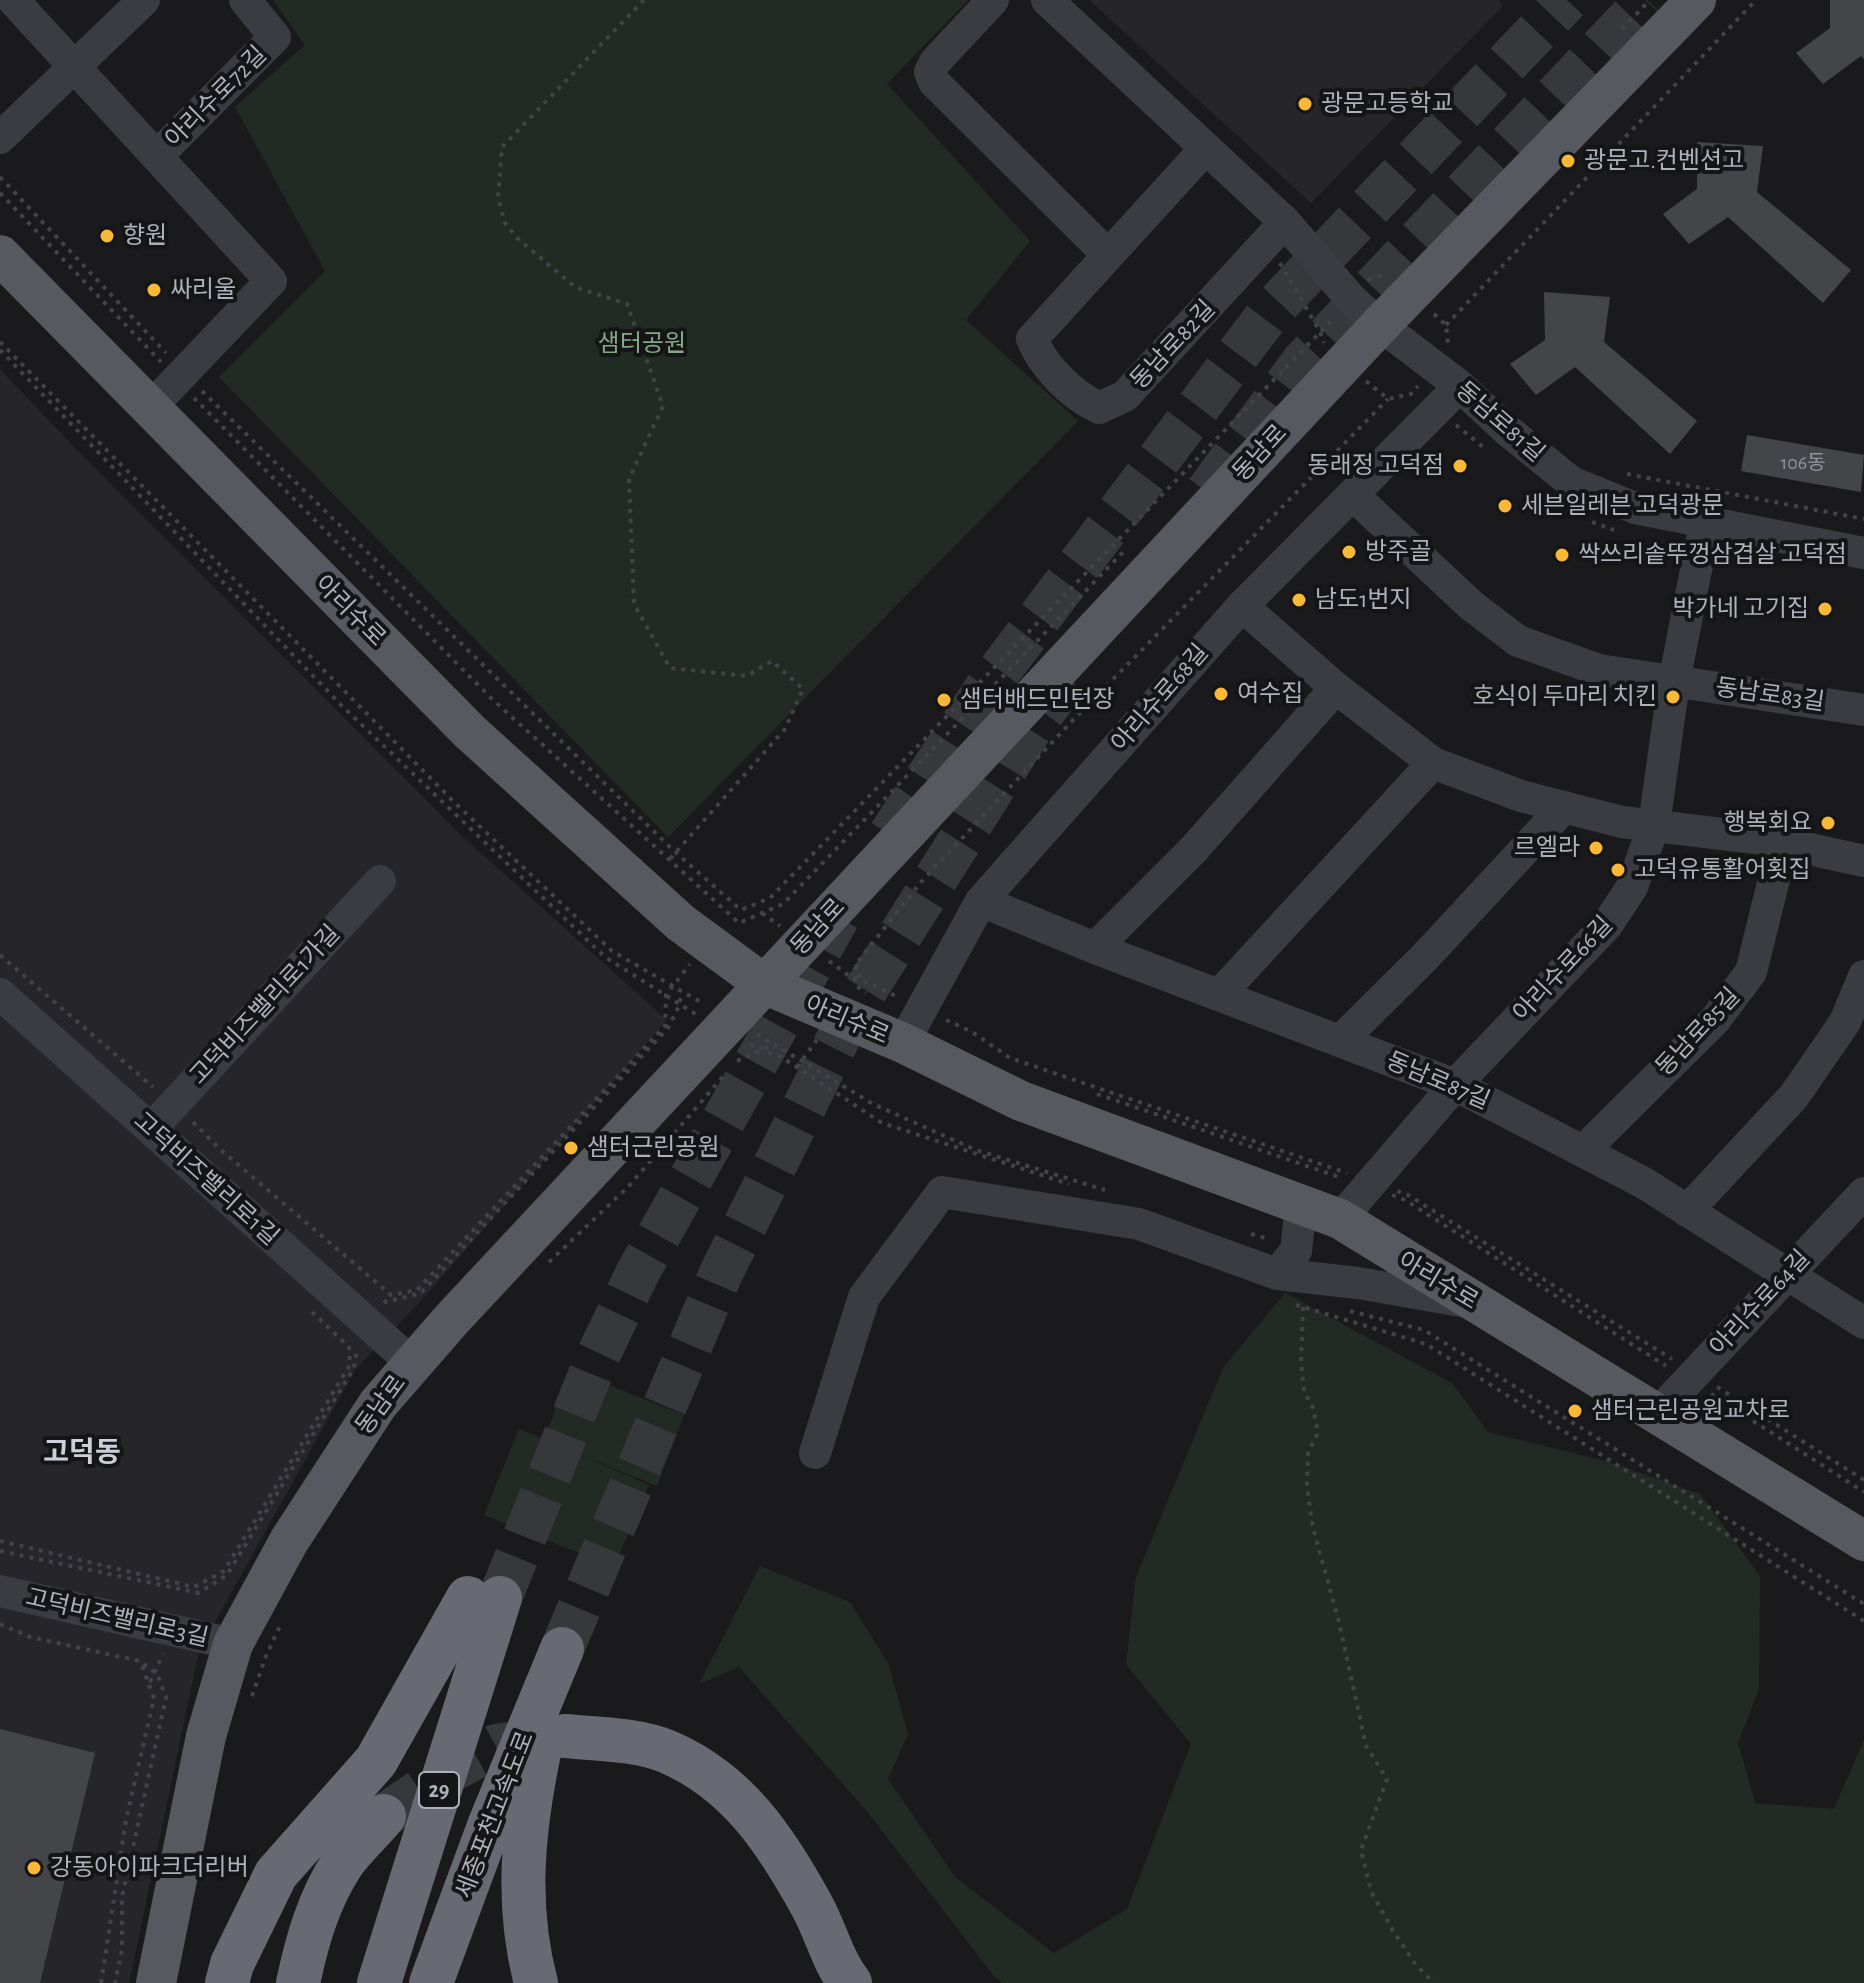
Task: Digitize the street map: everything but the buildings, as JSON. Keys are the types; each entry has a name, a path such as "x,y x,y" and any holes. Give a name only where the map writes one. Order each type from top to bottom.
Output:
{"highway":[{"name":"29","path":"227,1983 232,1964 276,1874 376,1761 484,1598 379,1983"},
{"name":"세종포천고속도로","path":"431,1983 489,1826 562,1649 537,1762 521,1883 527,1944 536,1983"},
{"path":"565,1736 615,1740 666,1751 725,1784 777,1845 814,1909 841,1971 850,1983"},
{"path":"298,1983 308,1937 323,1898 343,1862 384,1816"}],"main road":[{"name":"동남로","path":"156,1983 206,1736 233,1644 289,1541 378,1404 412,1363 1380,325 1696,0"},
{"name":"아리수로","path":"0,255 470,732 681,923 764,984 903,1043 1021,1101 1340,1219 1864,1541"}],"street":[{"name":"아리수로72길","path":"13,0 271,281 149,409"},
{"path":"0,138 144,0"},
{"name":"아리수로72길","path":"157,156 275,37 245,0"},
{"path":"993,0 935,62 930,72 934,82 1108,255"},
{"path":"1047,0 1285,222 1351,299 1380,325"},
{"name":"동남로82길","path":"1206,148 1032,339 1039,356 1079,399 1099,408 1125,396 1285,222"},
{"name":"동남로81길","path":"1380,325 1460,386 1507,430 1571,482 1635,508 1864,553"},
{"name":"아리수로68길","path":"903,1043 981,901 1242,606 1460,386"},
{"name":"동남로83길","path":"1353,495 1472,606 1518,641 1599,670 1864,710"},
{"name":"아리수로66길","path":"1340,1219 1455,1085 1607,925 1632,887 1654,825 1674,682 1705,524"},
{"path":"1242,606 1336,688 1433,763 1521,796 1622,822 1783,843 1864,861"},
{"path":"1095,948 1193,850 1336,688"},
{"path":"1220,994 1433,763"},
{"path":"1340,1041 1425,957 1564,807"},
{"name":"동남로85길","path":"1583,1151 1715,1020 1751,972 1783,843"},
{"name":"고덕비즈밸리로1가길","path":"151,1129 380,881"},
{"name":"동남로87길","path":"981,901 1095,948 1455,1085 1644,1183 1864,1323"},
{"path":"1687,1211 1794,1096 1845,1022 1864,976"},
{"name":"고덕비즈밸리로1길","path":"0,994 412,1363"},
{"path":"815,1453 864,1297 942,1192 1139,1224 1265,1269 1475,1304"},
{"name":"아리수로64길","path":"1657,1414 1864,1193"},
{"path":"1265,1269 1296,1251 1301,1205"},
{"name":"고덕비즈밸리로3길","path":"0,1591 233,1644"}],"path":[{"path":"644,0 502,147 498,198 505,223 517,238 575,287 627,304 663,406 629,479 634,604 670,668 747,676 772,661 803,689 785,729 668,860"},
{"path":"1448,351 1446,325 1756,0"},
{"path":"0,177 180,376 674,851 741,910 770,898 1320,332"},
{"path":"0,193 491,698 739,923 783,904 1127,548"},
{"path":"1369,278 1393,273"},
{"path":"1317,352 1324,343"},
{"path":"0,350 162,522 352,715 605,957 720,1032 783,1058 882,1123 1111,1197"},
{"path":"855,980 856,964 921,882 1075,718 1388,399 1411,394"},
{"path":"1382,396 1388,399"},
{"path":"1614,471 1864,519"},
{"path":"0,955 152,1086"},
{"path":"375,1293 386,1302 421,1293 668,1028 680,1004 680,990"},
{"path":"196,1134 191,1121 391,1295 417,1290 665,1026 666,995"},
{"path":"541,1267 559,1255 629,1186 738,1060 774,1045"},
{"path":"1237,1230 1265,1238 1265,1269 1303,1307 1426,1344 1864,1621"},
{"path":"0,1541 194,1587 224,1571 350,1365 349,1347 304,1305"},
{"path":"1303,1307 1301,1363 1304,1391 1313,1408 1318,1433 1308,1453 1307,1487 1313,1528 1339,1622 1366,1746 1387,1779 1361,1850 1371,1891 1416,1965 1434,1983"},
{"path":"1343,1309 1424,1330 1864,1604"},
{"path":"0,1551 199,1593 227,1575 354,1368 358,1346"},
{"path":"0,1624 30,1637 140,1661 157,1674 166,1697 122,1897 122,1949 115,1983"},
{"path":"252,1696 280,1625"},
{"path":"101,1983 126,1820 154,1698 140,1661"}],"shaded area":[{"name":"광문고등학교","path":"1089,0 1498,0 1503,6 1311,203"},
{"path":"0,369 463,837 667,1020 418,1304 355,1370 199,1651 129,1983 0,1983"}],"green space":[{"name":"샘터공원","path":"273,0 968,0 887,84 1030,241 966,320 1078,421 668,837 219,377 325,271 235,107 305,45"},
{"path":"1285,1293 1452,1383 1488,1432 1609,1462 1700,1494 1760,1576 1759,1689 1738,1743 1755,1803 1834,1809 1864,1740 1864,1983 1002,1983 866,1810 739,1667 699,1684 760,1566 850,1602 888,1663 908,1734 888,1779 955,1877 1054,1953 1127,1909 1191,1744 1126,1664 1136,1577 1223,1368"},
{"path":"571,1370 684,1415 657,1486 578,1454 649,1485 614,1567 484,1515 519,1429 544,1439"}],"tunnel":[{"path":"890,835 985,690 1269,313 1567,0"},
{"path":"1207,492 1303,362 1647,0"},
{"path":"562,1649 721,1273 851,1013 1031,728 1068,679"},
{"path":"500,1598 596,1360 638,1272 838,917"},
{"path":"384,1816 450,1771 496,1746 558,1737"}],"place":[{"name":"광문고등학교","path":"1305,104"},
{"name":"광문고.컨벤션고","path":"1568,161"},
{"name":"향원","path":"107,236"},
{"name":"싸리울","path":"154,290"},
{"name":"동래정 고덕점","path":"1460,466"},
{"name":"세븐일레븐 고덕광문","path":"1505,506"},
{"name":"방주골","path":"1349,552"},
{"name":"싹쓰리솥뚜껑삼겹살 고덕점","path":"1562,555"},
{"name":"남도1번지","path":"1299,600"},
{"name":"박가네 고기집","path":"1825,609"},
{"name":"여수집","path":"1221,694"},
{"name":"호식이 두마리 치킨","path":"1673,697"},
{"name":"샘터배드민턴장","path":"944,700"},
{"name":"행복회요","path":"1828,823"},
{"name":"르엘라","path":"1596,848"},
{"name":"고덕유통활어횟집","path":"1618,870"},
{"name":"샘터근린공원","path":"571,1148"},
{"name":"샘터근린공원교차로","path":"1575,1411"},
{"name":"강동아이파크더리버","path":"34,1868"}],"district":[{"name":"고덕동","path":"82,1453"}]}
